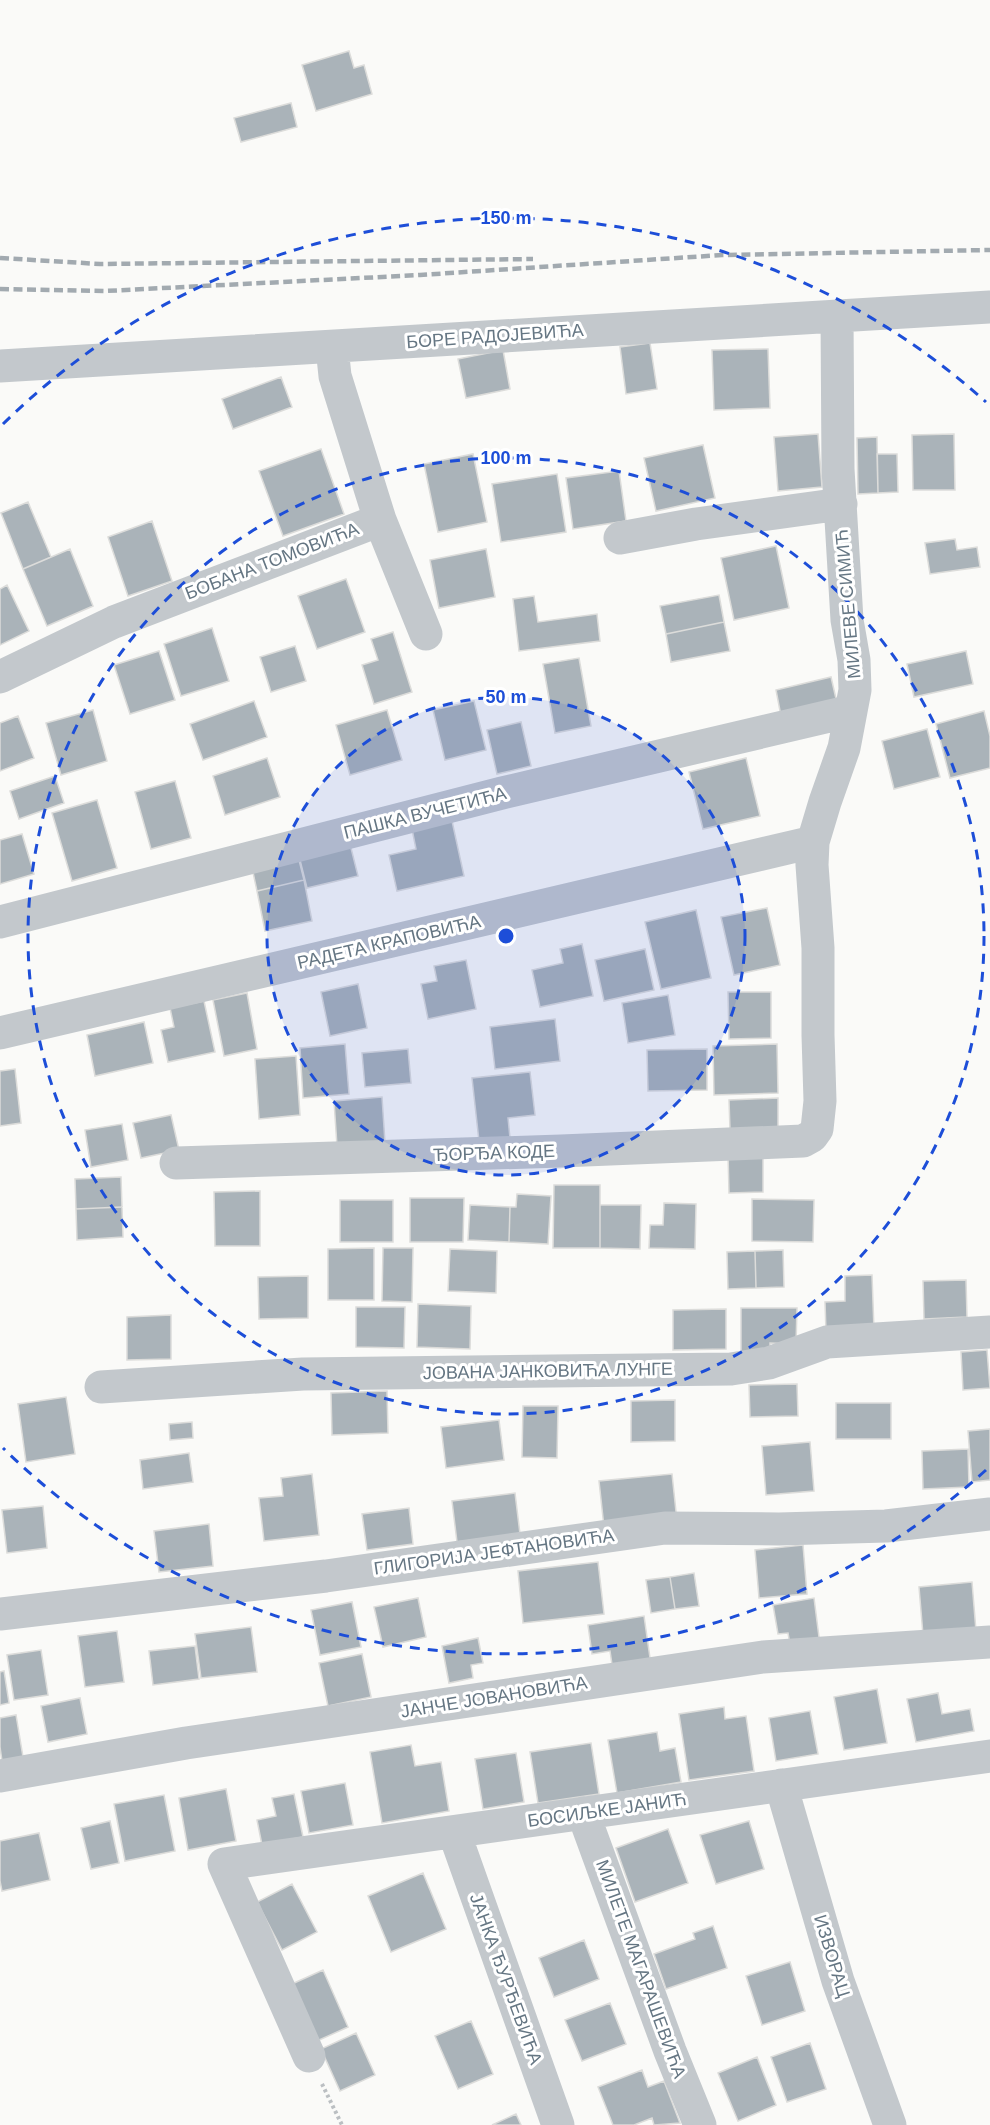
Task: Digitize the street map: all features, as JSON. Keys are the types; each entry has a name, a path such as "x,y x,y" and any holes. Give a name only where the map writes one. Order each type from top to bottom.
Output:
{"street":[{"name":"БОРЕ РАДОЈЕВИЋА","path":"0,366 990,307"},
{"name":"МИЛЕВЕ СИМИЋ","path":"812,1136 817,1129 820,1101 818,948 812,865 813,842 844,748 855,690 854,660 847,620 838,458 837,316"},
{"name":"БОБАНА ТОМОВИЋА","path":"0,677 114,622 380,520 335,376 332,347"},
{"path":"620,538 696,524 841,504"},
{"path":"380,520 426,634"},
{"name":"ПАШКА ВУЧЕТИЋА","path":"0,922 491,796 851,711"},
{"name":"РАДЕТА КРАПОВИЋА","path":"0,1033 813,842"},
{"name":"ЂОРЂА КОДЕ","path":"176,1163 803,1141 812,1136"},
{"name":"ЈОВАНА ЈАНКОВИЋА ЛУНГЕ","path":"101,1387 303,1374 731,1369 769,1364 827,1342 990,1332"},
{"name":"ГЛИГОРИЈА ЈЕФТАНОВИЋА","path":"0,1614 326,1576 665,1528 779,1529 886,1526 990,1515"},
{"name":"ЈАНЧЕ ЈОВАНОВИЋА","path":"0,1776 186,1743 763,1657 990,1642"},
{"name":"БОСИЉКЕ ЈАНИЋ","path":"309,2056 224,1864 990,1756"},
{"name":"ИЗВОРАЦ","path":"781,1785 838,1981 890,2125"},
{"name":"МИЛЕТЕ МАГАРАШЕВИЋА","path":"583,1813 666,2040 700,2125"},
{"name":"ЈАНКА ЂУРЂЕВИЋА","path":"454,1832 558,2125"}],"path":[{"path":"309,2056 342,2125"}],"building":[{"path":"349,51 354,68 364,65 372,94 316,111 302,65"},
{"path":"291,103 297,127 241,142 234,118"},
{"path":"650,343 657,389 626,394 620,347"},
{"path":"768,349 770,408 714,410 712,350"},
{"path":"503,350 510,389 466,398 458,359"},
{"path":"281,377 292,407 233,429 222,399"},
{"path":"818,434 822,487 778,491 774,437"},
{"path":"954,434 955,490 913,490 912,435"},
{"path":"877,437 878,493 858,494 857,438"},
{"path":"703,445 715,498 656,511 644,458"},
{"path":"321,449 344,514 283,536 259,471"},
{"path":"473,454 487,522 438,532 424,464"},
{"path":"877,454 897,454 898,492 878,493"},
{"path":"619,471 626,521 573,529 566,478"},
{"path":"557,474 566,532 501,542 492,484"},
{"path":"28,502 51,557 23,569 1,513"},
{"path":"152,521 172,581 128,596 108,537"},
{"path":"955,539 957,550 977,547 980,567 930,574 925,543"},
{"path":"776,546 789,608 734,620 721,558"},
{"path":"70,549 93,606 47,626 23,569"},
{"path":"486,549 495,597 439,608 430,560"},
{"path":"346,579 365,632 317,649 298,596"},
{"path":"7,585 29,631 0,645 0,589"},
{"path":"719,595 724,622 666,634 660,606"},
{"path":"534,596 538,622 597,614 600,641 519,651 513,599"},
{"path":"724,622 730,651 671,662 666,634"},
{"path":"212,628 229,681 181,696 164,644"},
{"path":"393,632 412,692 374,704 362,665 378,660 371,639"},
{"path":"295,646 306,681 271,692 260,657"},
{"path":"159,651 175,700 130,714 114,665"},
{"path":"966,651 973,684 914,697 907,664"},
{"path":"579,658 591,726 555,733 543,664"},
{"path":"831,677 837,703 781,716 776,690"},
{"path":"254,701 267,737 203,760 190,724"},
{"path":"474,701 486,750 445,760 433,710"},
{"path":"93,710 107,761 61,775 46,723"},
{"path":"387,710 402,760 350,775 336,725"},
{"path":"984,711 990,736 990,768 950,778 936,724"},
{"path":"18,716 34,758 0,771 0,723"},
{"path":"521,722 531,766 497,774 487,730"},
{"path":"927,729 940,777 894,789 882,741"},
{"path":"267,758 280,797 225,815 213,776"},
{"path":"746,758 760,816 703,829 689,772"},
{"path":"55,776 64,803 19,819 10,791"},
{"path":"175,781 191,838 151,849 135,792"},
{"path":"97,800 117,868 72,881 52,813"},
{"path":"452,821 464,876 397,891 389,855 416,849 412,829"},
{"path":"22,834 34,874 0,884 0,840"},
{"path":"349,840 358,876 307,888 298,852"},
{"path":"297,852 304,880 257,891 251,863"},
{"path":"304,880 312,921 265,931 257,891"},
{"path":"767,908 780,965 734,975 721,917"},
{"path":"696,910 711,978 661,989 645,922"},
{"path":"582,944 593,996 540,1007 532,970 563,963 560,949"},
{"path":"645,949 654,990 604,1001 595,960"},
{"path":"466,960 476,1009 428,1019 421,984 437,981 434,966"},
{"path":"358,984 367,1028 330,1036 321,992"},
{"path":"728,992 771,992 771,1038 729,1039"},
{"path":"247,993 257,1049 224,1056 213,1000"},
{"path":"668,995 675,1035 628,1043 622,1003"},
{"path":"204,1001 215,1052 168,1062 161,1030 174,1027 170,1008"},
{"path":"555,1019 560,1061 495,1069 490,1027"},
{"path":"144,1022 153,1063 95,1076 87,1035"},
{"path":"345,1044 349,1094 303,1098 300,1048"},
{"path":"777,1044 778,1093 714,1095 713,1046"},
{"path":"408,1049 411,1083 365,1087 362,1053"},
{"path":"707,1049 707,1090 648,1091 647,1050"},
{"path":"296,1056 300,1115 259,1119 255,1059"},
{"path":"15,1069 21,1123 0,1126 0,1071"},
{"path":"530,1072 535,1115 508,1118 510,1138 479,1141 472,1078"},
{"path":"382,1097 385,1143 337,1146 334,1101"},
{"path":"778,1098 778,1129 730,1130 729,1100"},
{"path":"171,1115 179,1150 141,1158 133,1123"},
{"path":"122,1124 128,1160 91,1167 85,1130"},
{"path":"728,1154 763,1154 763,1192 729,1193"},
{"path":"121,1177 122,1207 76,1209 75,1179"},
{"path":"554,1185 600,1185 600,1248 553,1248"},
{"path":"260,1191 260,1246 215,1246 214,1192"},
{"path":"517,1194 551,1196 548,1244 509,1242 510,1207 516,1207"},
{"path":"410,1198 464,1198 463,1242 410,1242"},
{"path":"752,1199 814,1200 813,1242 752,1241"},
{"path":"340,1200 393,1200 393,1242 340,1242"},
{"path":"664,1203 696,1204 695,1249 649,1248 650,1225 663,1225"},
{"path":"470,1205 510,1207 509,1242 468,1240"},
{"path":"600,1205 641,1205 640,1249 600,1248"},
{"path":"122,1207 123,1237 77,1240 76,1209"},
{"path":"374,1248 374,1300 328,1300 328,1249"},
{"path":"383,1248 413,1248 412,1302 382,1301"},
{"path":"450,1249 497,1251 496,1293 448,1291"},
{"path":"783,1250 784,1287 756,1288 755,1251"},
{"path":"755,1251 756,1288 728,1289 727,1252"},
{"path":"872,1275 874,1330 826,1332 825,1302 845,1301 845,1276"},
{"path":"308,1276 308,1318 259,1319 258,1277"},
{"path":"966,1280 967,1317 924,1319 923,1281"},
{"path":"418,1304 471,1306 470,1349 417,1347"},
{"path":"356,1307 405,1307 404,1348 356,1347"},
{"path":"741,1308 797,1308 796,1344 770,1343 770,1352 741,1352"},
{"path":"726,1309 726,1349 673,1350 673,1310"},
{"path":"171,1315 171,1359 127,1360 127,1317"},
{"path":"987,1350 990,1388 963,1390 961,1352"},
{"path":"797,1384 798,1416 750,1417 749,1385"},
{"path":"387,1391 388,1433 332,1435 331,1393"},
{"path":"66,1397 75,1454 26,1462 18,1404"},
{"path":"675,1400 675,1441 631,1442 631,1401"},
{"path":"836,1403 891,1403 891,1439 836,1439"},
{"path":"523,1406 558,1406 557,1458 522,1457"},
{"path":"499,1420 504,1460 446,1468 441,1427"},
{"path":"192,1422 193,1438 170,1440 169,1424"},
{"path":"990,1429 990,1480 972,1482 968,1431"},
{"path":"810,1442 814,1491 766,1495 762,1446"},
{"path":"968,1449 969,1487 923,1489 922,1451"},
{"path":"189,1453 193,1482 143,1489 140,1460"},
{"path":"312,1474 319,1535 264,1541 259,1498 283,1496 281,1478"},
{"path":"672,1474 677,1521 604,1527 599,1481"},
{"path":"515,1493 520,1534 457,1542 452,1501"},
{"path":"43,1506 47,1548 7,1553 2,1510"},
{"path":"409,1508 413,1544 367,1550 362,1514"},
{"path":"209,1524 213,1566 159,1572 154,1531"},
{"path":"803,1545 807,1594 759,1598 755,1550"},
{"path":"598,1562 604,1614 523,1623 518,1571"},
{"path":"694,1573 699,1606 675,1609 670,1577"},
{"path":"670,1577 675,1609 651,1613 646,1580"},
{"path":"972,1582 976,1631 923,1635 919,1587"},
{"path":"418,1598 426,1637 383,1647 374,1607"},
{"path":"814,1598 820,1645 791,1650 788,1633 778,1634 773,1605"},
{"path":"352,1602 361,1647 320,1655 311,1610"},
{"path":"644,1616 651,1665 613,1671 610,1651 592,1654 588,1625"},
{"path":"251,1627 257,1672 201,1678 195,1634"},
{"path":"117,1631 124,1682 85,1687 78,1636"},
{"path":"478,1638 483,1663 471,1665 473,1678 449,1683 442,1646"},
{"path":"195,1646 199,1679 153,1685 149,1651"},
{"path":"41,1650 48,1695 14,1700 7,1655"},
{"path":"362,1654 371,1697 328,1706 319,1663"},
{"path":"4,1671 9,1703 0,1705 0,1672"},
{"path":"877,1689 887,1743 844,1750 834,1697"},
{"path":"938,1693 942,1714 970,1709 974,1731 916,1742 907,1699"},
{"path":"80,1698 87,1734 48,1742 41,1706"},
{"path":"724,1707 725,1719 746,1716 754,1771 689,1780 679,1714"},
{"path":"810,1711 818,1754 776,1761 769,1718"},
{"path":"16,1715 23,1757 2,1761 0,1718"},
{"path":"657,1732 660,1751 675,1748 681,1782 617,1793 608,1740"},
{"path":"591,1743 599,1794 538,1803 530,1752"},
{"path":"411,1745 415,1766 441,1762 449,1811 382,1823 370,1752"},
{"path":"516,1753 524,1802 483,1809 475,1759"},
{"path":"345,1783 353,1825 309,1833 301,1791"},
{"path":"226,1789 236,1841 188,1850 179,1798"},
{"path":"294,1794 303,1837 262,1845 257,1820 276,1816 272,1798"},
{"path":"164,1795 175,1851 125,1861 114,1804"},
{"path":"110,1821 119,1863 91,1869 81,1828"},
{"path":"749,1821 764,1869 716,1884 700,1835"},
{"path":"668,1829 688,1883 635,1902 616,1848"},
{"path":"39,1833 50,1880 2,1891 0,1841"},
{"path":"423,1873 446,1929 391,1952 368,1896"},
{"path":"292,1884 317,1932 282,1950 257,1902"},
{"path":"713,1926 727,1968 666,1989 654,1954 695,1939 693,1933"},
{"path":"584,1940 599,1979 554,1997 539,1958"},
{"path":"790,1962 805,2011 762,2025 746,1976"},
{"path":"323,1970 348,2027 317,2041 292,1984"},
{"path":"610,2003 626,2044 582,2061 565,2020"},
{"path":"471,2021 493,2074 458,2089 435,2036"},
{"path":"356,2033 375,2075 340,2091 321,2049"},
{"path":"810,2043 826,2089 787,2102 771,2057"},
{"path":"757,2057 776,2105 738,2121 718,2073"},
{"path":"642,2070 648,2087 664,2081 680,2123 654,2125 652,2118 634,2125 613,2125 598,2087"},
{"path":"516,2114 521,2125 492,2125"}],"railway":[{"path":"0,289 105,291 420,275 722,255 990,250"},
{"path":"0,258 100,264 533,259"}]}
